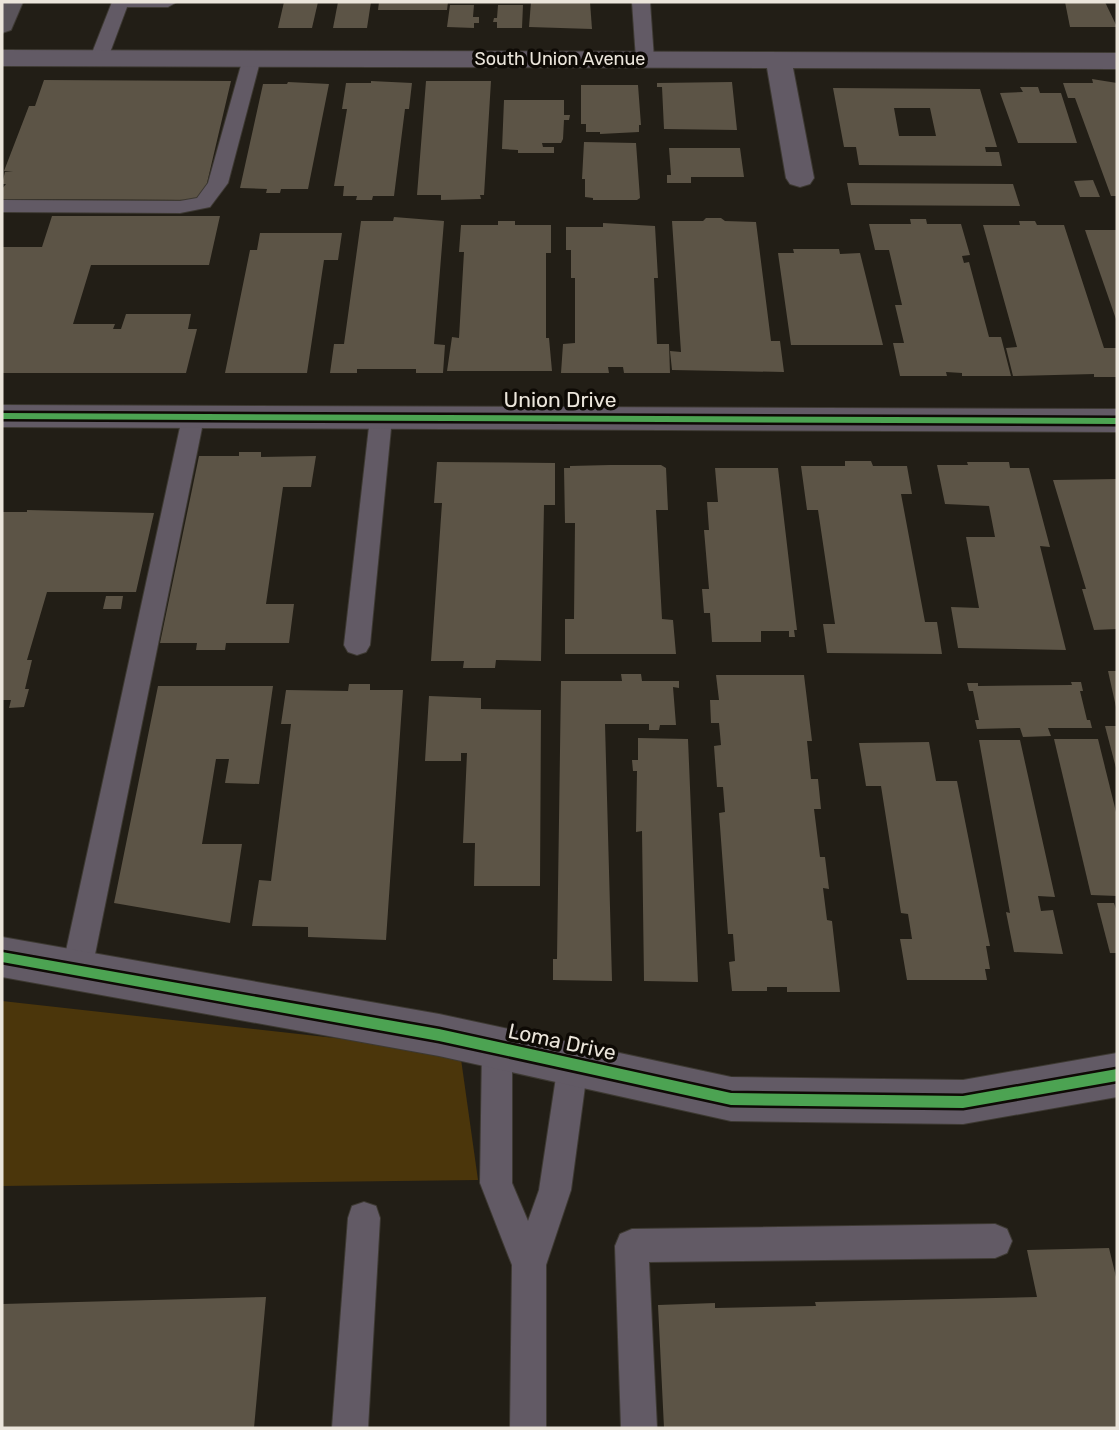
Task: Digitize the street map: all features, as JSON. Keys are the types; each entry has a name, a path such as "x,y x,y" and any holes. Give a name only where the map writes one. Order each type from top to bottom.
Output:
{"main road":[{"path":"2,25 11,2"}],"street":[{"name":"South Union Avenue","path":"2,58 1117,61"},
{"path":"778,59 800,178"},
{"name":"Union Drive","path":"2,416 1117,421"},
{"name":"Loma Drive","path":"2,957 497,1048 730,1098 963,1102 1117,1075"}],"lane":[{"path":"99,58 120,2 168,2"},
{"path":"641,2 645,59"},
{"path":"2,206 180,207 197,206 209,200 218,183 252,58"},
{"path":"77,969 193,418"},
{"path":"356,645 381,418"},
{"path":"497,1048 496,1183 529,1265"},
{"path":"528,1428 529,1265 555,1190 573,1064"},
{"path":"350,1428 364,1218"},
{"path":"639,1428 632,1246 995,1241"}],"shaded area":[{"path":"2,1001 460,1052 478,1180 2,1186"}],"building":[{"path":"284,2 318,2 312,28 278,28"},
{"path":"338,2 371,2 367,28 333,28"},
{"path":"379,2 448,2 447,10 378,10"},
{"path":"531,2 590,2 592,29 529,27"},
{"path":"1065,2 1105,2 1117,27 1070,27"},
{"path":"450,5 474,5 473,17 479,17 479,23 474,23 474,28 447,27"},
{"path":"498,5 523,5 522,28 497,28 497,22 493,22 494,18 497,18"},
{"path":"1092,79 1117,83 1117,196 1111,196 1075,98 1068,98 1063,83 1093,83"},
{"path":"44,80 231,81 203,200 2,199 2,189 6,184 2,184 5,172 13,172 4,171 29,106 35,106"},
{"path":"426,81 491,81 484,195 480,195 481,199 441,200 441,195 417,195"},
{"path":"732,82 737,130 664,129 662,87 657,87 657,83"},
{"path":"346,83 412,83 409,109 405,109 394,196 373,196 372,200 356,200 357,196 343,196 344,186 334,186 347,109 342,109"},
{"path":"263,84 329,84 308,189 281,189 280,193 266,193 267,189 240,188"},
{"path":"581,85 638,85 641,125 639,132 586,132 586,124 581,124"},
{"path":"1020,87 1038,87 1040,93 1061,93 1077,143 1018,143 1000,93 1023,92"},
{"path":"833,88 980,89 997,147 985,147 986,152 999,152 1002,166 859,165 856,147 844,147","holes":["894,108 930,108 936,136 899,136"]},
{"path":"504,100 564,100 564,115 570,115 569,120 564,120 561,143 542,143 543,147 554,147 554,153 518,153 518,150 502,149"},
{"path":"584,142 636,143 640,198 593,200 585,197 585,179 582,179"},
{"path":"669,148 740,148 744,177 691,177 691,183 667,183 667,175 671,175"},
{"path":"1093,180 1100,197 1080,197 1074,181"},
{"path":"847,183 1013,184 1020,206 851,205"},
{"path":"52,216 220,216 209,265 91,265 73,324 115,324 113,329 121,329 126,314 191,314 188,329 197,329 186,373 2,373 2,247 42,247"},
{"path":"394,217 444,221 434,344 445,345 443,373 416,373 416,369 357,369 357,373 330,373 334,344 344,344 361,221 393,221"},
{"path":"706,218 756,222 771,341 780,341 784,372 672,370 670,351 681,352 672,221 703,221"},
{"path":"910,219 926,219 927,224 961,224 970,255 962,256 964,263 969,262 989,337 1001,337 1011,376 962,376 962,373 946,372 947,376 900,376 893,343 904,343 895,305 902,305 889,250 875,250 869,224 911,224"},
{"path":"498,221 515,221 515,225 551,225 551,253 546,253 546,338 549,338 552,371 447,371 452,337 459,338 464,252 459,252 461,225 498,225"},
{"path":"1019,221 1035,221 1037,225 1064,225 1104,348 1116,348 1117,377 1094,377 1094,374 1013,376 1006,348 1017,347 983,225 1020,225"},
{"path":"603,223 655,226 658,278 654,278 657,344 669,344 670,373 624,373 623,367 608,367 609,373 561,373 563,344 575,343 575,278 571,278 571,250 566,250 566,227 603,227"},
{"path":"1085,230 1117,230 1117,322"},
{"path":"260,233 342,233 338,260 324,260 307,373 225,373 250,250 257,250"},
{"path":"793,249 839,249 840,254 860,253 883,345 791,345 778,253 794,253"},
{"path":"239,452 261,452 261,457 316,456 311,487 283,487 266,604 294,604 289,643 226,643 225,650 196,650 197,643 160,643 199,456 239,456"},
{"path":"845,461 871,461 873,466 907,466 912,494 901,494 925,622 937,622 942,654 827,653 823,624 835,624 818,510 807,510 801,466 845,466"},
{"path":"437,462 555,463 555,505 544,505 541,661 496,660 495,668 463,668 464,661 431,661 442,503 434,503"},
{"path":"967,462 1009,462 1010,468 1029,468 1050,547 1040,546 1066,650 958,648 951,607 979,608 966,537 995,537 989,506 945,504 937,465 968,465"},
{"path":"661,465 666,468 668,510 656,510 662,619 673,620 676,654 565,654 565,619 574,619 575,523 565,523 564,468"},
{"path":"715,468 778,468 797,630 794,630 795,637 789,637 789,631 761,631 761,642 712,642 710,613 704,613 702,589 709,589 704,530 709,530 707,502 718,502"},
{"path":"1117,479 1117,629 1094,630 1082,589 1086,589 1053,480"},
{"path":"27,510 154,513 136,592 47,592 27,660 32,660 24,707 9,708 11,700 2,700 2,512"},
{"path":"106,596 123,596 121,609 103,609"},
{"path":"1108,671 1117,671 1117,707 1116,707"},
{"path":"621,674 641,674 642,681 679,681 679,688 673,687 676,725 660,725 659,730 649,730 649,724 605,724 612,981 553,980 553,959 557,959 561,681 622,681"},
{"path":"716,675 804,675 812,741 807,741 811,779 818,779 821,809 814,809 820,857 825,857 829,889 823,888 827,920 832,921 840,992 787,992 787,987 767,987 767,991 732,991 729,962 735,961 733,934 728,934 719,813 725,812 723,787 717,787 714,746 721,745 719,723 711,723 710,700 719,700"},
{"path":"1071,682 1081,682 1083,691 1080,691 1087,720 1090,720 1092,728 1048,728 1051,736 1023,737 1020,728 977,729 975,720 979,720 973,691 969,691 967,683 978,683 978,686 1072,685"},
{"path":"349,684 370,684 370,690 403,690 386,940 308,937 308,927 252,926 259,880 271,881 291,724 281,724 286,690 348,691"},
{"path":"158,686 273,686 259,784 225,783 229,759 216,759 202,844 242,844 230,923 114,903"},
{"path":"429,696 481,698 481,709 541,710 540,886 474,886 475,843 463,843 467,753 461,753 461,761 425,761"},
{"path":"1105,726 1117,726 1117,768 1116,768"},
{"path":"638,738 688,739 698,982 644,981 642,831 636,832 637,771 633,771 632,760 638,760"},
{"path":"1054,739 1098,739 1117,816 1117,896 1091,895"},
{"path":"979,740 1020,740 1055,897 1038,896 1041,911 1053,910 1063,954 1014,952 1006,912 1010,913"},
{"path":"929,742 936,781 957,781 990,946 986,946 990,969 985,969 987,980 907,980 900,939 912,939 908,914 901,913 881,786 866,786 859,743"},
{"path":"1097,903 1114,903 1117,912 1117,953 1110,953"},
{"path":"1109,1248 1117,1281 1117,1428 664,1428 658,1305 715,1303 715,1308 816,1306 815,1302 1037,1297 1027,1250"},
{"path":"266,1297 254,1428 2,1428 2,1304"}],"cycle path":[{"path":"2,416 1117,421"},
{"path":"2,957 439,1035 731,1099 963,1102 1117,1075"}]}
